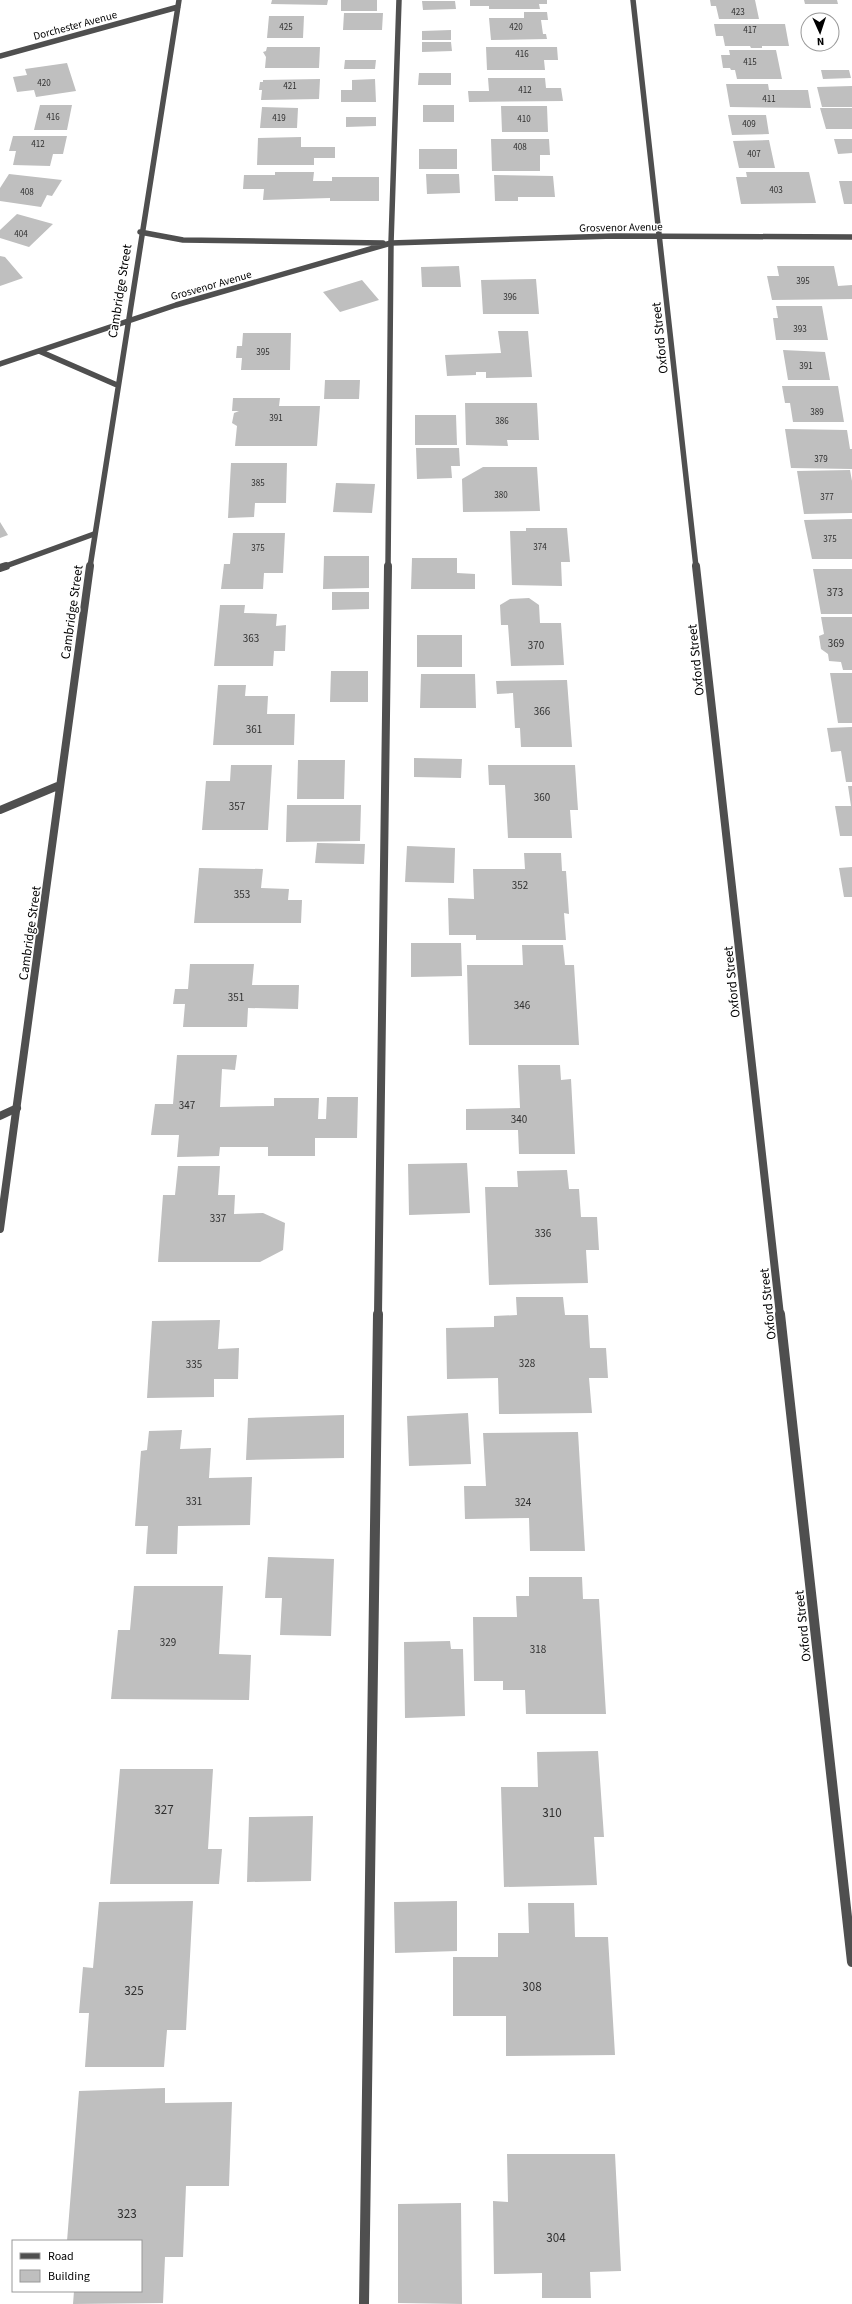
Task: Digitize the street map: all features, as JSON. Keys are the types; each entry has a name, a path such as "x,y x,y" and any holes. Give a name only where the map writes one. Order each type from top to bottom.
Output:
{"street":[{"name":"Cambridge Street","path":"0,1229 94,534 140,232 179,0"},
{"path":"364,2304 392,308 391,243 399,0"},
{"name":"Oxford Street","path":"633,0 852,1962"},
{"name":"Dorchester Avenue","path":"0,56 178,7"},
{"name":"Grosvenor Avenue","path":"140,232 183,240 391,243 660,236 852,237"},
{"name":"Grosvenor Avenue","path":"0,364 126,321 391,243"},
{"path":"39,351 117,385"},
{"path":"0,568 94,534"},
{"path":"0,810 60,785"},
{"path":"0,1116 17,1108"}],"building":[{"path":"272,0 328,0 327,5 271,4"},
{"path":"341,0 377,0 377,11 341,11"},
{"path":"470,0 547,0 547,4 539,4 540,9 489,9 489,6 470,6"},
{"path":"710,0 755,0 759,19 719,19 716,6 711,6"},
{"path":"804,0 837,0 838,4 805,4"},
{"path":"422,1 455,1 456,9 423,10"},
{"path":"524,12 547,12 548,20 541,20 543,34 546,34 547,39 491,40 489,18 524,18"},
{"path":"344,13 383,13 382,30 343,30"},
{"path":"269,16 304,16 303,38 267,38"},
{"path":"714,24 785,24 789,46 762,46 762,48 751,48 750,46 725,46 723,36 716,36"},
{"path":"451,30 451,40 422,40 422,31"},
{"path":"422,42 451,42 452,51 422,52"},
{"path":"267,47 320,47 319,68 265,68 266,57 263,52 266,51"},
{"path":"486,47 557,47 558,60 544,60 545,70 487,70"},
{"path":"729,50 776,50 782,79 737,79 735,70 723,68 721,55 730,55"},
{"path":"345,60 376,60 375,69 344,69"},
{"path":"67,63 76,91 36,97 34,90 17,92 13,77 27,75 25,69"},
{"path":"821,70 849,70 851,78 823,79"},
{"path":"419,73 451,73 451,85 418,85"},
{"path":"488,78 545,78 546,88 561,88 563,101 469,102 468,91 489,91"},
{"path":"320,79 319,99 261,100 262,90 259,90 260,82 263,82 263,80"},
{"path":"375,79 376,102 341,102 341,90 352,90 352,80"},
{"path":"726,84 768,84 769,90 808,90 811,108 730,107"},
{"path":"852,86 852,107 822,107 817,87"},
{"path":"40,105 72,105 67,130 34,130"},
{"path":"423,105 454,105 454,122 423,122"},
{"path":"501,106 547,106 548,132 502,132"},
{"path":"262,107 298,108 297,128 260,128"},
{"path":"820,108 852,108 852,129 826,129"},
{"path":"728,115 766,115 769,134 732,135"},
{"path":"346,117 376,117 376,126 346,127"},
{"path":"13,136 67,136 63,154 53,154 50,166 13,165 16,151 9,151"},
{"path":"301,137 301,147 335,147 335,158 314,158 314,165 257,165 258,138"},
{"path":"491,139 549,139 550,155 540,155 540,171 492,171"},
{"path":"834,139 852,139 852,153 838,154"},
{"path":"769,140 775,168 739,168 733,141"},
{"path":"419,149 457,149 457,169 419,169"},
{"path":"275,172 314,172 313,181 332,181 332,177 379,177 379,201 330,201 330,198 263,200 264,189 243,189 244,175 275,175"},
{"path":"746,172 809,172 816,203 741,204 736,177 747,177"},
{"path":"9,174 62,180 52,196 47,195 41,207 0,201 0,188"},
{"path":"426,174 459,174 460,193 427,194"},
{"path":"494,175 553,176 555,197 518,197 518,201 495,201"},
{"path":"839,181 852,181 852,204 844,204"},
{"path":"17,214 53,224 29,247 0,238 0,230"},
{"path":"0,256 5,257 23,278 0,286"},
{"path":"459,266 461,287 422,287 421,267"},
{"path":"777,266 834,266 838,286 852,285 852,299 772,300 767,276 779,276"},
{"path":"536,279 539,314 483,314 481,280"},
{"path":"362,280 379,300 340,312 323,292"},
{"path":"776,306 822,306 828,340 776,340 773,318 778,318"},
{"path":"498,331 528,331 532,377 486,378 486,372 476,372 476,375 447,376 445,355 501,353"},
{"path":"243,333 291,333 290,370 241,370 242,358 236,358 237,346 242,346"},
{"path":"783,350 825,352 830,380 788,380"},
{"path":"325,380 360,380 359,399 324,399"},
{"path":"782,386 838,386 844,422 793,422 790,403 785,403"},
{"path":"233,398 280,398 279,406 320,406 317,446 235,446 237,426 232,423 234,413 239,411 232,411"},
{"path":"465,403 537,403 539,440 507,440 508,446 466,445"},
{"path":"415,415 456,415 457,445 415,445"},
{"path":"785,429 847,430 850,449 852,449 852,469 791,468"},
{"path":"416,448 459,448 460,466 451,466 452,478 417,479"},
{"path":"231,463 287,463 286,503 255,503 254,517 228,518"},
{"path":"483,467 537,467 540,511 463,512 462,479"},
{"path":"850,470 852,481 852,513 804,514 797,471"},
{"path":"336,483 375,484 372,513 333,512"},
{"path":"852,519 852,559 812,559 804,520"},
{"path":"0,522 8,535 0,538"},
{"path":"526,528 567,528 570,562 561,562 562,586 512,585 510,531 526,531"},
{"path":"233,533 285,533 283,573 264,573 263,589 221,589 224,564 230,564"},
{"path":"324,556 369,556 369,588 323,589"},
{"path":"412,558 457,558 457,573 475,574 475,589 411,589"},
{"path":"813,569 852,569 852,614 821,614"},
{"path":"332,592 369,592 369,609 332,610"},
{"path":"529,598 539,605 540,623 561,623 564,665 511,666 508,625 501,625 500,605 510,599"},
{"path":"220,605 245,605 244,613 277,614 276,626 286,625 285,651 274,651 273,666 214,666"},
{"path":"821,617 852,617 852,670 843,670 841,662 829,661 828,654 821,649 819,636 824,634"},
{"path":"417,635 462,635 462,667 417,667"},
{"path":"331,671 368,671 368,702 330,702"},
{"path":"830,673 852,673 852,723 838,723"},
{"path":"421,674 475,674 476,708 420,708"},
{"path":"567,680 572,747 521,747 520,728 515,728 513,693 497,694 496,681"},
{"path":"218,685 246,685 245,696 268,696 267,714 295,714 294,745 213,745"},
{"path":"852,727 852,782 846,782 841,751 831,752 827,728"},
{"path":"414,758 462,759 461,778 414,777"},
{"path":"298,760 345,760 344,799 297,799"},
{"path":"231,765 272,765 268,830 202,830 206,781 230,781"},
{"path":"488,765 575,765 578,810 570,810 572,838 508,838 505,785 489,785"},
{"path":"848,786 852,786 852,806 851,806"},
{"path":"287,805 361,805 360,841 286,842"},
{"path":"835,806 852,806 852,836 840,836"},
{"path":"317,843 365,844 364,864 315,863"},
{"path":"407,846 455,848 454,883 405,882"},
{"path":"524,853 561,853 562,871 566,871 569,914 564,913 566,940 476,940 476,935 449,935 448,898 474,899 473,869 525,869"},
{"path":"852,867 852,897 844,897 839,868"},
{"path":"199,868 263,869 261,888 289,889 288,900 302,900 301,923 194,923"},
{"path":"411,943 461,943 462,976 411,977"},
{"path":"522,945 563,945 565,965 574,965 579,1045 469,1045 467,965 523,965"},
{"path":"190,964 254,964 252,985 299,985 298,1009 248,1008 247,1027 183,1027 185,1004 173,1004 175,989 188,989"},
{"path":"177,1055 237,1055 235,1070 222,1069 220,1107 274,1106 274,1098 319,1098 318,1119 326,1119 327,1097 358,1097 357,1138 315,1138 315,1156 268,1156 268,1147 220,1147 219,1156 177,1157 179,1135 151,1135 155,1104 173,1104"},
{"path":"518,1065 560,1065 561,1080 571,1079 575,1154 519,1154 518,1130 466,1130 466,1109 520,1108"},
{"path":"467,1163 470,1213 409,1215 408,1164"},
{"path":"178,1166 220,1166 218,1195 235,1195 234,1214 263,1213 285,1223 283,1250 260,1262 158,1262 163,1195 175,1195"},
{"path":"567,1170 569,1189 579,1189 581,1217 597,1217 599,1250 586,1250 588,1283 489,1285 485,1187 518,1187 517,1171"},
{"path":"516,1297 563,1297 565,1315 588,1315 590,1348 606,1348 608,1378 589,1378 592,1413 499,1414 498,1378 447,1379 446,1328 494,1327 494,1316 517,1315"},
{"path":"220,1320 218,1349 239,1348 238,1379 214,1379 214,1397 147,1398 152,1321"},
{"path":"468,1413 471,1464 409,1466 407,1416"},
{"path":"344,1415 344,1458 246,1460 248,1418"},
{"path":"182,1430 180,1449 211,1448 209,1478 252,1477 250,1525 178,1526 177,1554 146,1554 148,1526 135,1526 141,1451 147,1450 149,1431"},
{"path":"578,1432 585,1551 530,1551 529,1518 465,1519 464,1486 486,1486 483,1433"},
{"path":"268,1557 334,1559 331,1636 280,1635 282,1598 265,1598"},
{"path":"529,1577 582,1577 583,1599 599,1599 606,1714 526,1714 525,1690 503,1690 503,1681 474,1681 473,1617 517,1617 516,1596 529,1596"},
{"path":"134,1586 223,1586 219,1654 251,1655 249,1700 111,1699 118,1630 130,1630"},
{"path":"450,1641 451,1649 463,1649 465,1716 405,1718 404,1642"},
{"path":"598,1751 604,1837 594,1837 597,1885 504,1887 501,1787 538,1787 537,1752"},
{"path":"120,1769 213,1769 208,1849 222,1849 219,1884 110,1884"},
{"path":"313,1816 311,1881 247,1882 249,1817"},
{"path":"193,1901 186,2030 167,2030 164,2067 85,2067 89,2013 79,2013 83,1967 93,1968 99,1902"},
{"path":"457,1901 457,1951 395,1953 394,1902"},
{"path":"528,1903 574,1903 575,1937 608,1937 615,2055 506,2056 506,2016 453,2016 453,1957 498,1957 498,1933 529,1933"},
{"path":"165,2088 165,2103 232,2102 229,2186 186,2186 183,2257 165,2257 163,2303 73,2304 74,2292 142,2292 142,2240 67,2240 79,2091"},
{"path":"507,2154 615,2154 621,2271 590,2272 591,2298 542,2298 542,2273 494,2274 493,2201 508,2202"},
{"path":"461,2203 462,2304 398,2303 398,2204"}]}
